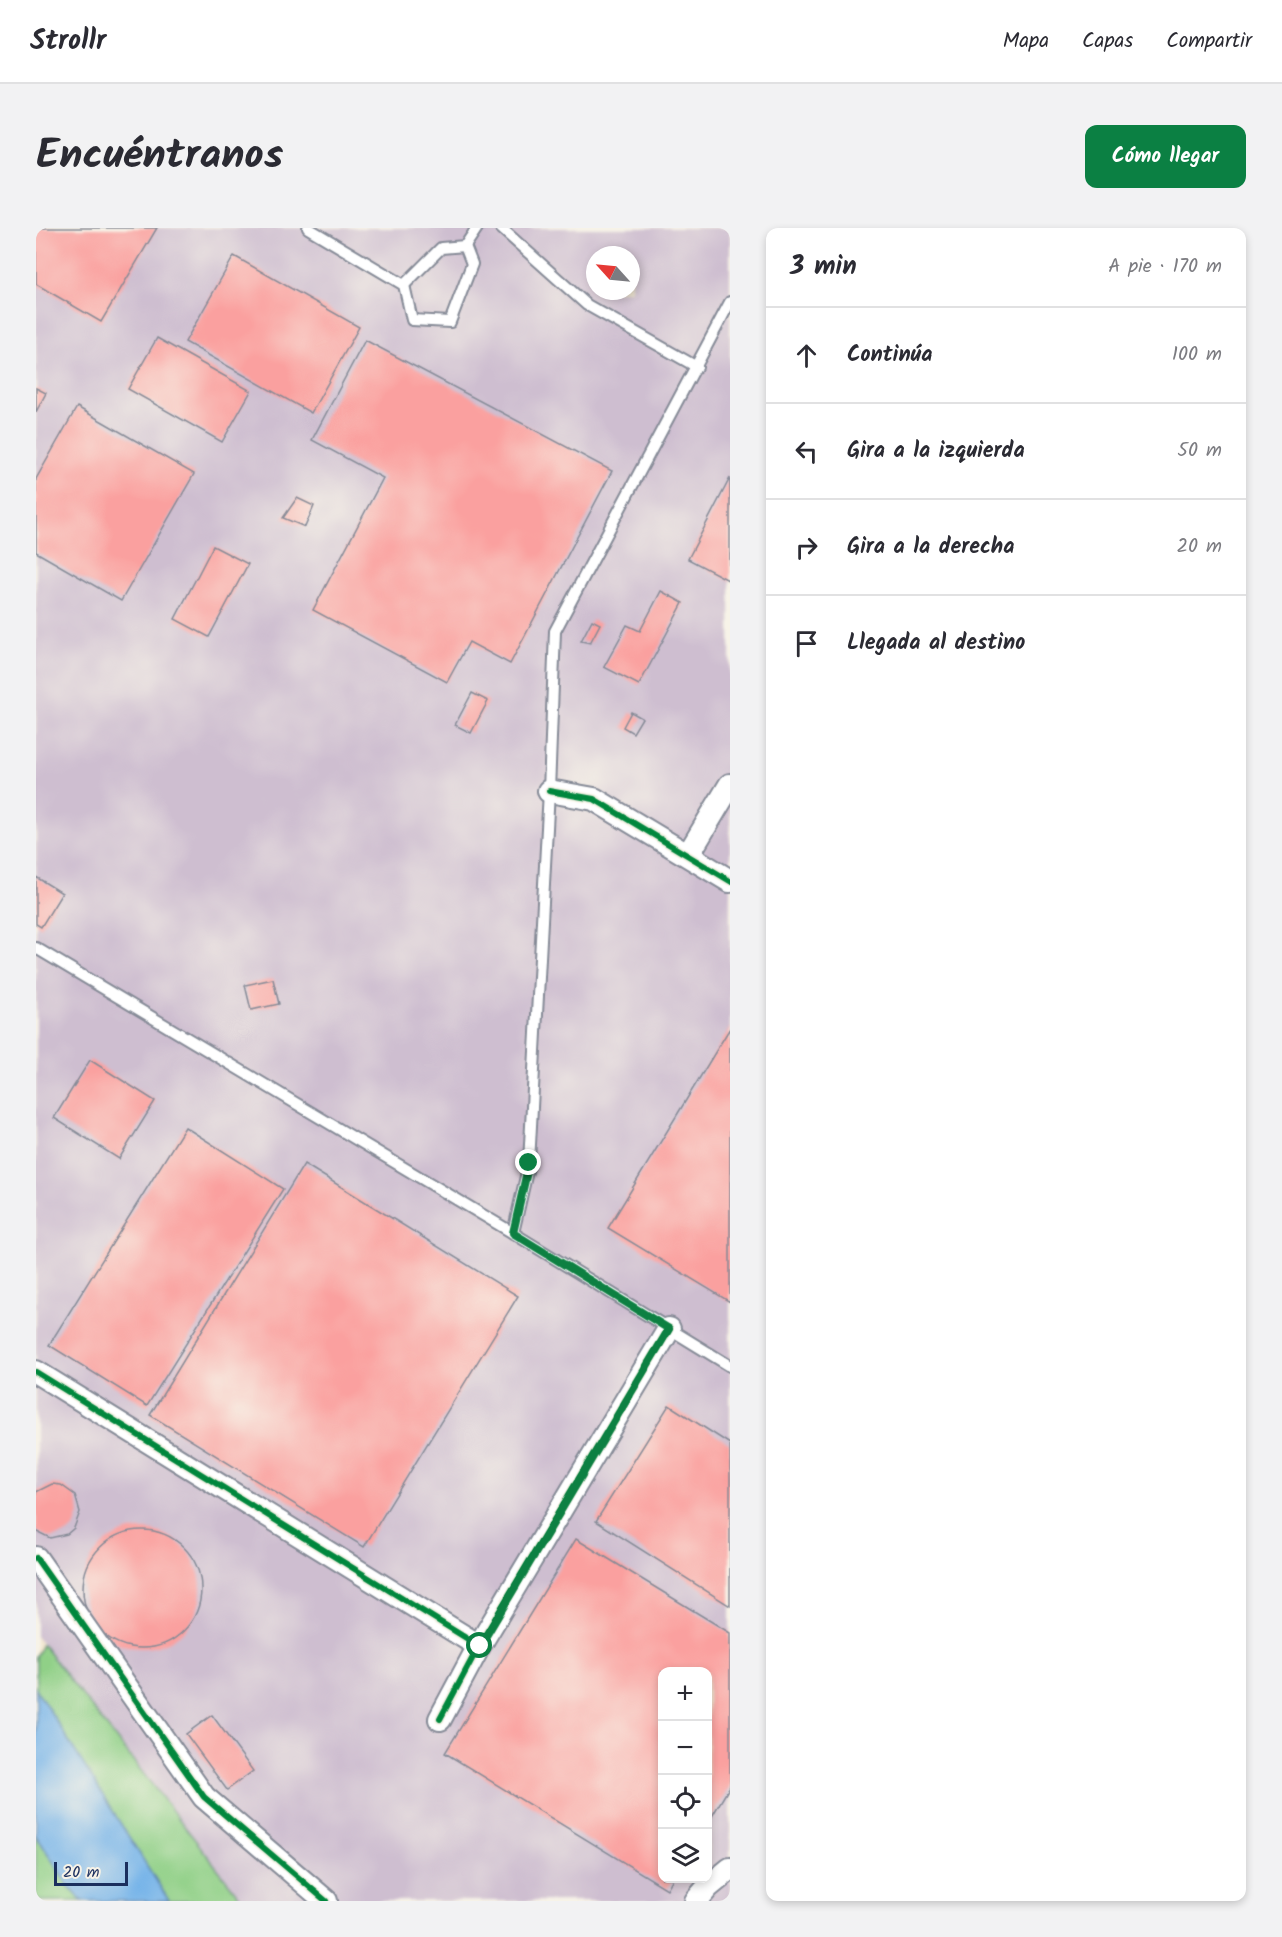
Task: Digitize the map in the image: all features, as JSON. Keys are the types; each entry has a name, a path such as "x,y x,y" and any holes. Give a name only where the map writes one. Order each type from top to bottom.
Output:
{"street":[{"path":"688,855 730,785"},
{"path":"549,791 594,799 730,881"},
{"path":"440,1719 480,1646 669,1329"},
{"path":"36,1372 480,1646"},
{"path":"36,1558 204,1797 326,1901"},
{"path":"696,1901 708,1887 730,1869"}],"lane":[{"path":"308,228 404,285 412,320 450,322 472,264 465,246"},
{"path":"404,285 441,249 465,246 477,228"},
{"path":"501,228 587,305 697,367"},
{"path":"513,1233 529,1163 549,791 555,631 730,302"},
{"path":"36,948 513,1233 730,1366"}],"shaded area":[{"path":"36,228 730,228 730,1901 242,1901 36,1636"}],"green space":[{"path":"42,1644 243,1901 169,1901 36,1689 36,1657"},
{"path":"36,1835 68,1885 82,1901 36,1901"}],"water":[{"path":"36,1689 169,1901 82,1901 68,1885 36,1835"}],"building":[{"path":"36,228 157,228 101,322 36,284"},
{"path":"234,256 359,327 311,413 185,342"},
{"path":"157,338 251,391 222,442 128,389"},
{"path":"365,340 612,471 510,664 469,642 447,682 313,610 383,478 312,440"},
{"path":"36,388 46,393 36,412"},
{"path":"77,407 194,474 121,601 36,552 36,479"},
{"path":"730,478 730,581 688,559"},
{"path":"297,498 314,506 305,527 283,518"},
{"path":"213,546 248,564 209,637 175,619"},
{"path":"661,591 683,603 639,685 604,667 627,625 640,631"},
{"path":"592,620 600,624 590,643 581,641"},
{"path":"472,693 488,701 471,733 455,725"},
{"path":"631,712 642,718 633,733 623,727"},
{"path":"36,877 62,893 41,927 36,924"},
{"path":"273,979 279,1004 251,1010 245,985"},
{"path":"730,1028 730,1302 608,1228"},
{"path":"90,1060 155,1101 119,1159 54,1118"},
{"path":"185,1127 283,1189 147,1406 49,1345"},
{"path":"304,1164 518,1296 364,1547 150,1415"},
{"path":"669,1405 730,1444 730,1606 596,1521"},
{"path":"52,1484 61,1485 75,1495 80,1512 74,1528 67,1534 50,1538 36,1531 36,1492"},
{"path":"142,1530 165,1534 184,1547 197,1566 201,1589 197,1612 184,1631 165,1644 142,1648 119,1644 100,1631 87,1612 83,1589 87,1566 100,1547 119,1534"},
{"path":"576,1539 730,1633 730,1786 712,1816 712,1667 658,1667 658,1883 670,1883 667,1889 445,1753"},
{"path":"212,1715 253,1771 227,1790 186,1734"}],"cycle path":[{"path":"549,791 594,799 730,881"},
{"path":"440,1719 479,1646 669,1329"},
{"path":"36,1372 479,1646"},
{"path":"36,1558 204,1797 326,1901"}],"route":[{"path":"480,1646 669,1329 513,1233 529,1163"}]}
